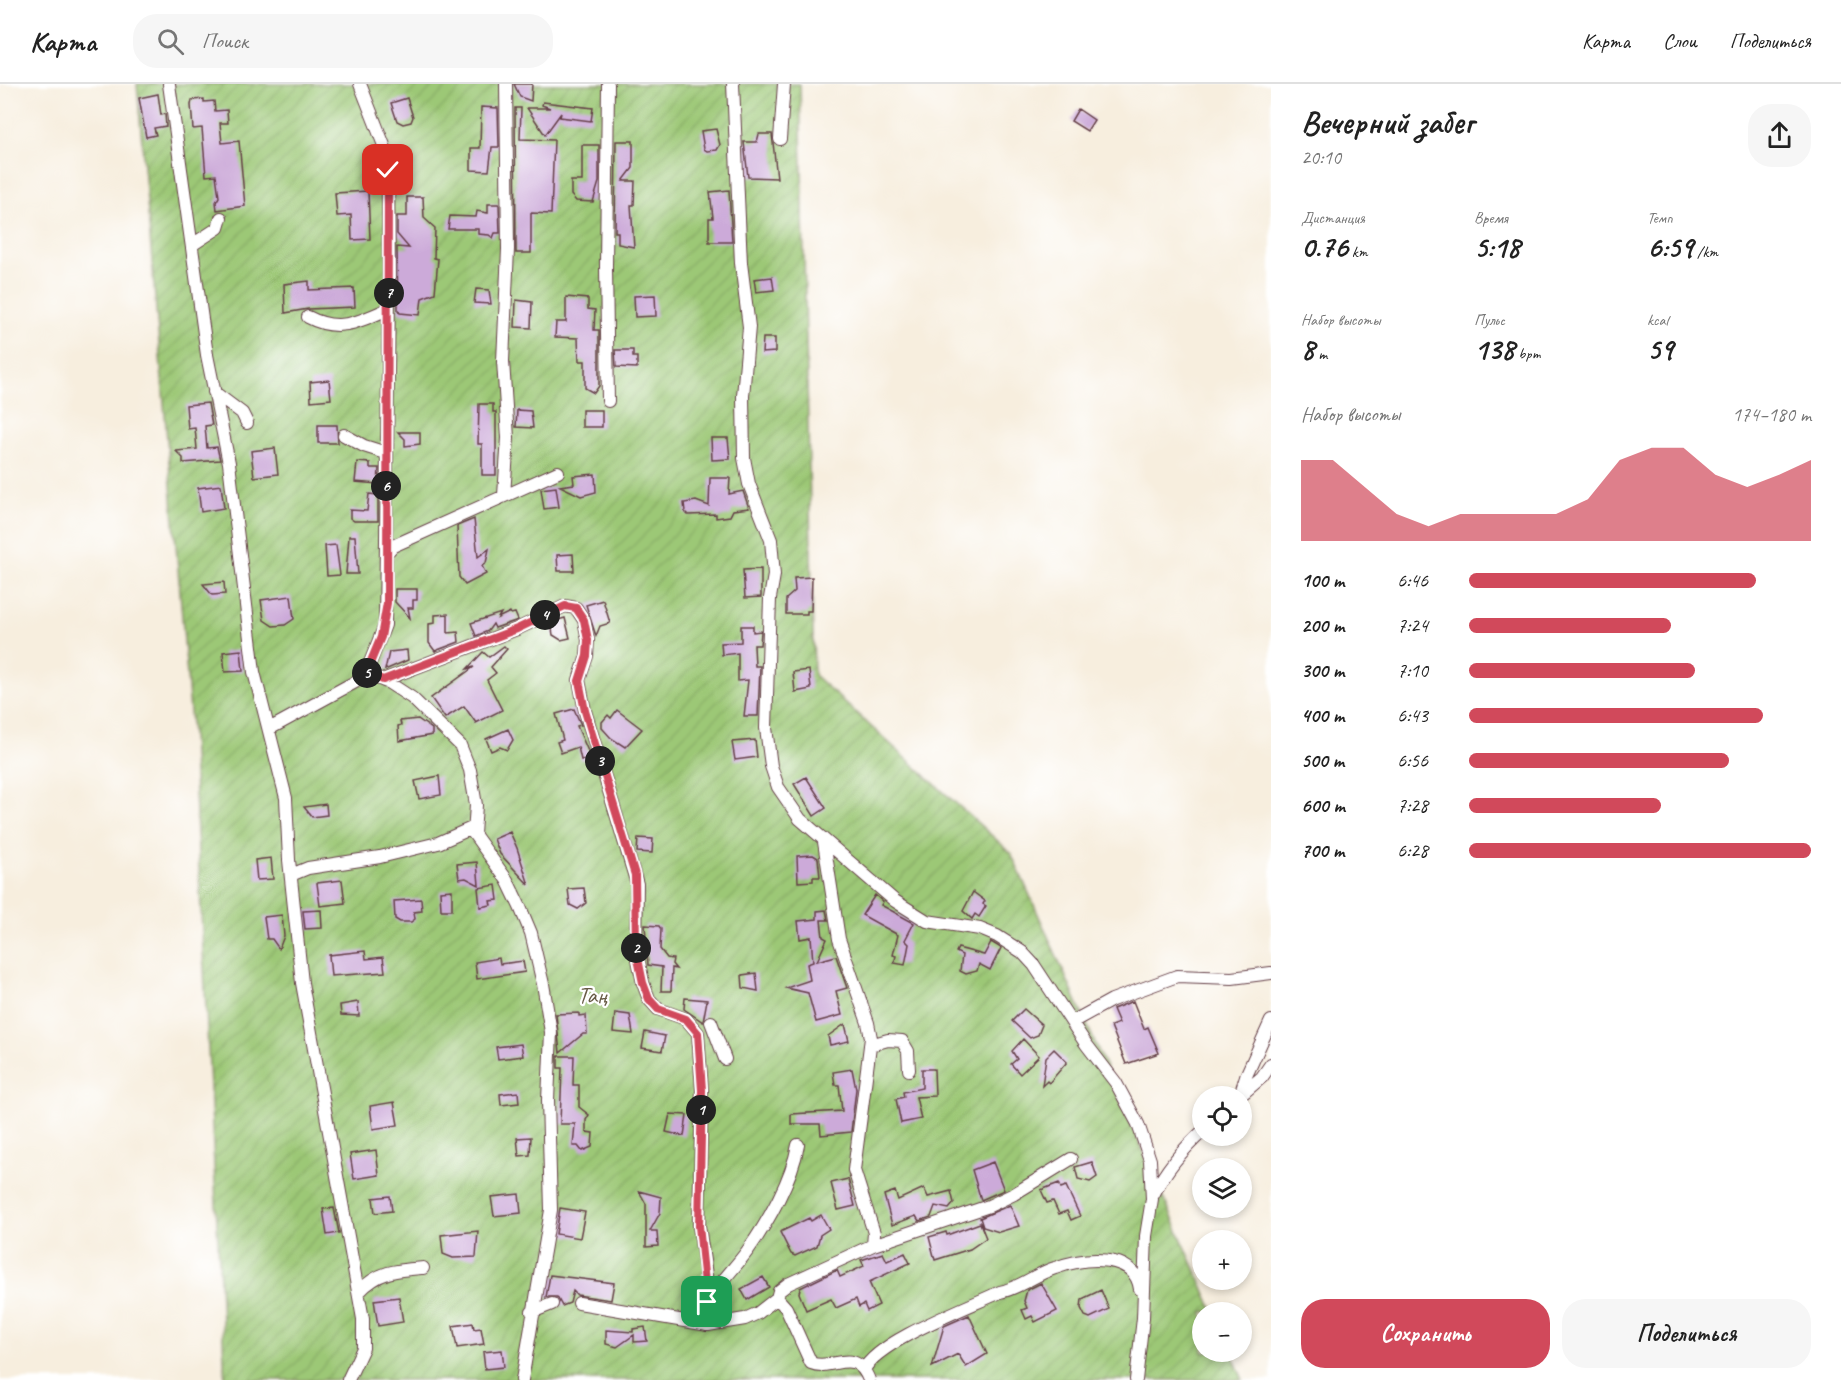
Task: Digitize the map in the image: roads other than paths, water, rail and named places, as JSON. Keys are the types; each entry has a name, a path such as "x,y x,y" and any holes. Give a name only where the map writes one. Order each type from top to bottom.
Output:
{"street":[{"path":"169,84 214,392 229,463 254,672 260,706 269,729 286,798 302,983 359,1292 364,1332 363,1348 354,1378"},
{"path":"269,729 357,681 366,673 385,625 387,161 382,138 360,84"},
{"path":"504,495 508,438 503,361 508,249 506,84"},
{"path":"608,84 608,401"},
{"path":"733,84 741,263 749,327 743,396 744,458 749,483 771,540 774,575 770,618 767,750 778,787 800,819 888,895 927,921 980,929 997,936 1022,952 1034,965 1116,1083 1138,1124 1150,1160 1152,1199 1146,1236 1136,1380"},
{"path":"780,139 784,84"},
{"path":"192,245 218,228 221,218"},
{"path":"308,317 328,325 349,326 388,309"},
{"path":"214,392 242,412 248,423"},
{"path":"344,435 364,446 386,453"},
{"path":"387,552 393,546 558,472"},
{"path":"383,680 517,629 565,606 576,608 584,620 588,640 587,656 579,681 585,711 637,884 638,965 649,999 658,1009 686,1019 695,1027 701,1057 699,1226 707,1302 706,1325"},
{"path":"366,673 383,680 412,698 460,745 470,770 476,805 472,828 480,845 507,880 520,907 537,956 549,1021 551,1210 522,1380"},
{"path":"291,875 308,868 380,857 438,843 472,828"},
{"path":"824,842 839,939 868,1023 870,1045 854,1170 874,1233 873,1245"},
{"path":"1072,1022 1113,1000 1177,976 1232,978 1271,973"},
{"path":"1243,1086 1271,1021"},
{"path":"701,1057 723,1054 711,1022"},
{"path":"870,1045 888,1040 902,1041 908,1051 909,1070"},
{"path":"1252,1086 1262,1077 1271,1064"},
{"path":"1152,1199 1166,1173 1192,1143"},
{"path":"707,1302 765,1224 788,1181 798,1144"},
{"path":"579,1303 706,1325 745,1319 777,1298 779,1291 788,1284 873,1245 989,1206 1014,1194 1071,1159"},
{"path":"777,1298 786,1308 811,1363 818,1365 850,1361 866,1375 870,1360 895,1341 1000,1292 1014,1289 1053,1268 1073,1262 1118,1261 1124,1264 1137,1275 1143,1298"},
{"path":"359,1292 368,1282 383,1273 423,1268"},
{"path":"532,1312 552,1304"}],"park label":[{"name":"Таң","path":"592,995"}]}
